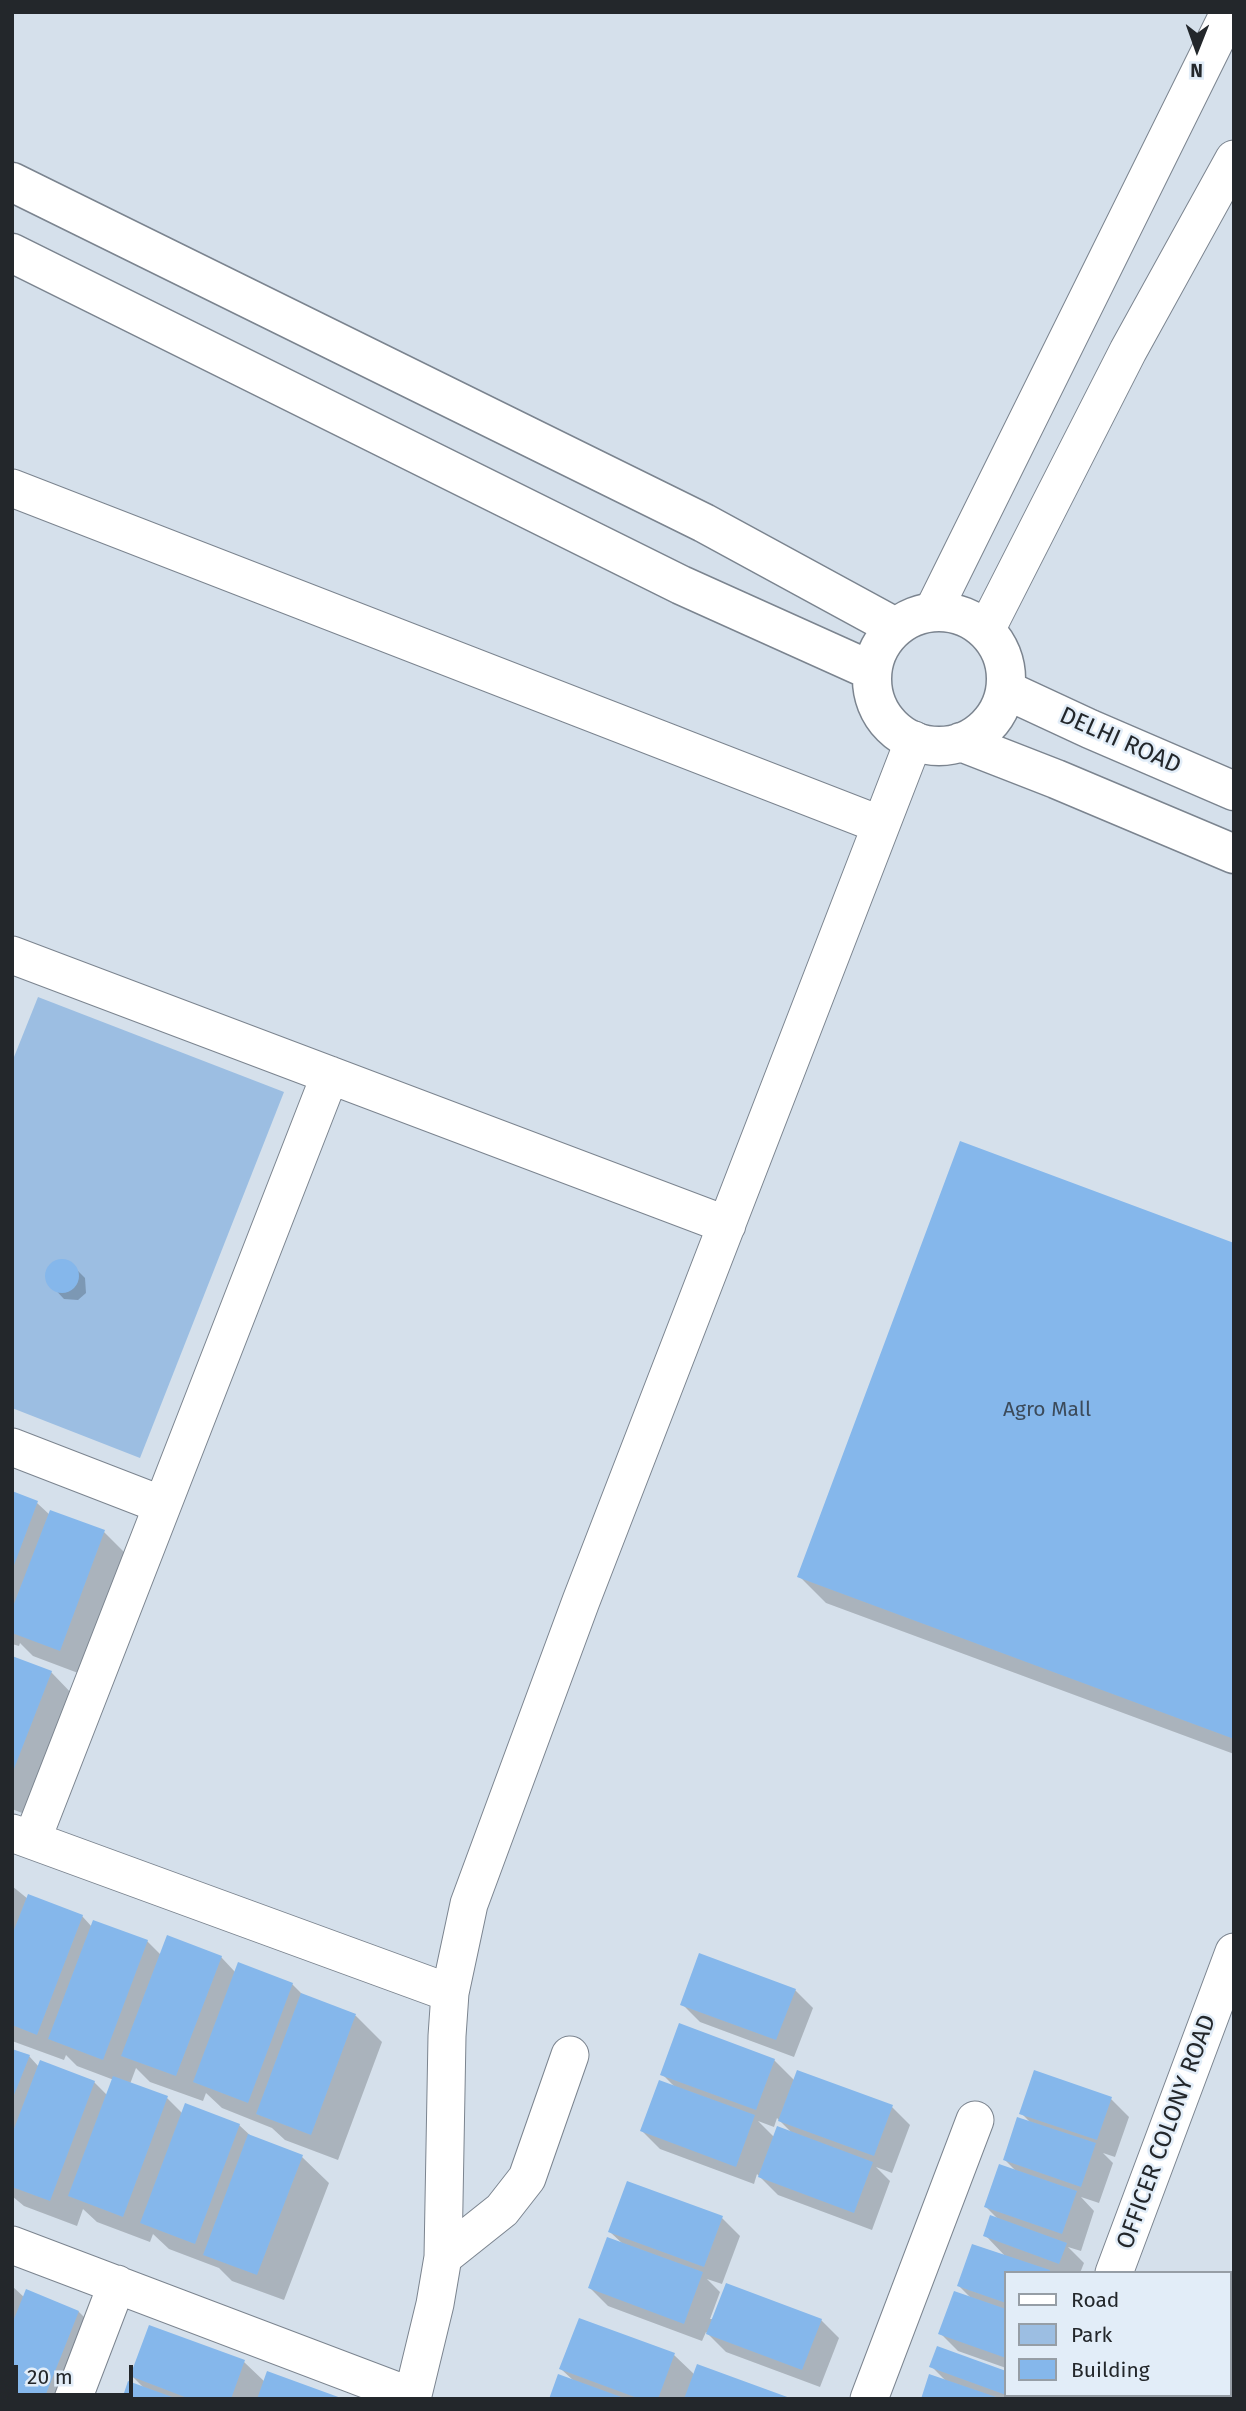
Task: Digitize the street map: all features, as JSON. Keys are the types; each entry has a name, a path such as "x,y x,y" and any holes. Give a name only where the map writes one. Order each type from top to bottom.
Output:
{"main road":[{"path":"12,182 705,523 895,627"},
{"path":"12,253 681,585 872,671"},
{"path":"933,611 956,613 986,630 1004,658 1006,690 988,724 973,737 949,745 924,744 896,730 881,714 871,685 872,671 877,650 895,627 933,611"},
{"name":"DELHI ROAD","path":"1006,690 1234,791"},
{"path":"961,743 1056,779 1234,854"}],"street":[{"path":"933,611 1225,21 1232,12"},
{"path":"986,630 1128,351 1234,159"},
{"path":"12,488 881,825"},
{"path":"12,2245 412,2398 435,2304 443,2257 450,1993 469,1903 581,1601 914,740"},
{"path":"12,955 727,1225"},
{"path":"330,1075 162,1504 22,1837 450,1993"},
{"path":"12,1447 162,1504"},
{"name":"OFFICER COLONY ROAD","path":"1115,2271 1225,1999 1234,1952"},
{"path":"443,2257 502,2210 527,2178 570,2055"},
{"path":"869,2399 975,2120"},
{"path":"73,2399 117,2284"}],"green space":[{"path":"38,997 284,1092 140,1458 12,1408 12,1062"}],"building":[{"path":"960,1141 1234,1243 1234,1739 797,1577"},
{"path":"62,1259 74,1264 79,1276 74,1288 62,1293 50,1288 45,1276 50,1264"},
{"path":"12,1491 38,1501 13,1568 12,1568"},
{"path":"50,1510 105,1530 60,1651 12,1633 12,1609"},
{"path":"12,1656 52,1671 12,1774"},
{"path":"28,1894 83,1915 37,2035 12,2025 12,1935"},
{"path":"93,1920 148,1940 103,2060 48,2039"},
{"path":"167,1935 222,1956 176,2076 121,2056"},
{"path":"699,1953 796,1989 776,2040 680,2005"},
{"path":"238,1962 293,1983 248,2103 193,2082"},
{"path":"301,1993 356,2014 311,2135 256,2114"},
{"path":"679,2023 775,2059 756,2110 660,2075"},
{"path":"12,2049 30,2055 12,2100"},
{"path":"40,2060 95,2081 50,2201 12,2187 12,2134"},
{"path":"797,2070 893,2105 874,2156 778,2121"},
{"path":"1034,2070 1112,2097 1097,2140 1019,2114"},
{"path":"113,2076 168,2096 123,2217 68,2196"},
{"path":"659,2080 755,2115 736,2167 640,2131"},
{"path":"185,2103 240,2124 195,2244 140,2223"},
{"path":"1017,2117 1096,2143 1081,2187 1003,2160"},
{"path":"777,2126 873,2162 854,2213 758,2177"},
{"path":"248,2134 303,2155 257,2275 203,2255"},
{"path":"999,2164 1077,2191 1062,2234 984,2207"},
{"path":"627,2181 723,2216 704,2267 608,2232"},
{"path":"990,2215 1067,2243 1059,2264 983,2236"},
{"path":"607,2237 703,2272 684,2324 588,2288"},
{"path":"972,2244 1050,2270 1004,2271 1004,2302 957,2286"},
{"path":"726,2283 822,2319 802,2370 706,2334"},
{"path":"26,2289 79,2311 44,2399 12,2399 12,2324"},
{"path":"954,2291 1004,2308 1004,2357 938,2334"},
{"path":"579,2318 675,2353 658,2399 640,2399 559,2369"},
{"path":"149,2325 245,2360 231,2399 190,2399 130,2376"},
{"path":"937,2346 1004,2370 1004,2394 929,2367"},
{"path":"697,2364 790,2398 790,2399 684,2399"},
{"path":"267,2371 341,2398 341,2399 257,2399"},
{"path":"558,2374 624,2398 624,2399 549,2399"},
{"path":"929,2374 999,2398 999,2399 921,2399"},
{"path":"128,2381 175,2398 175,2399 122,2399"}]}
